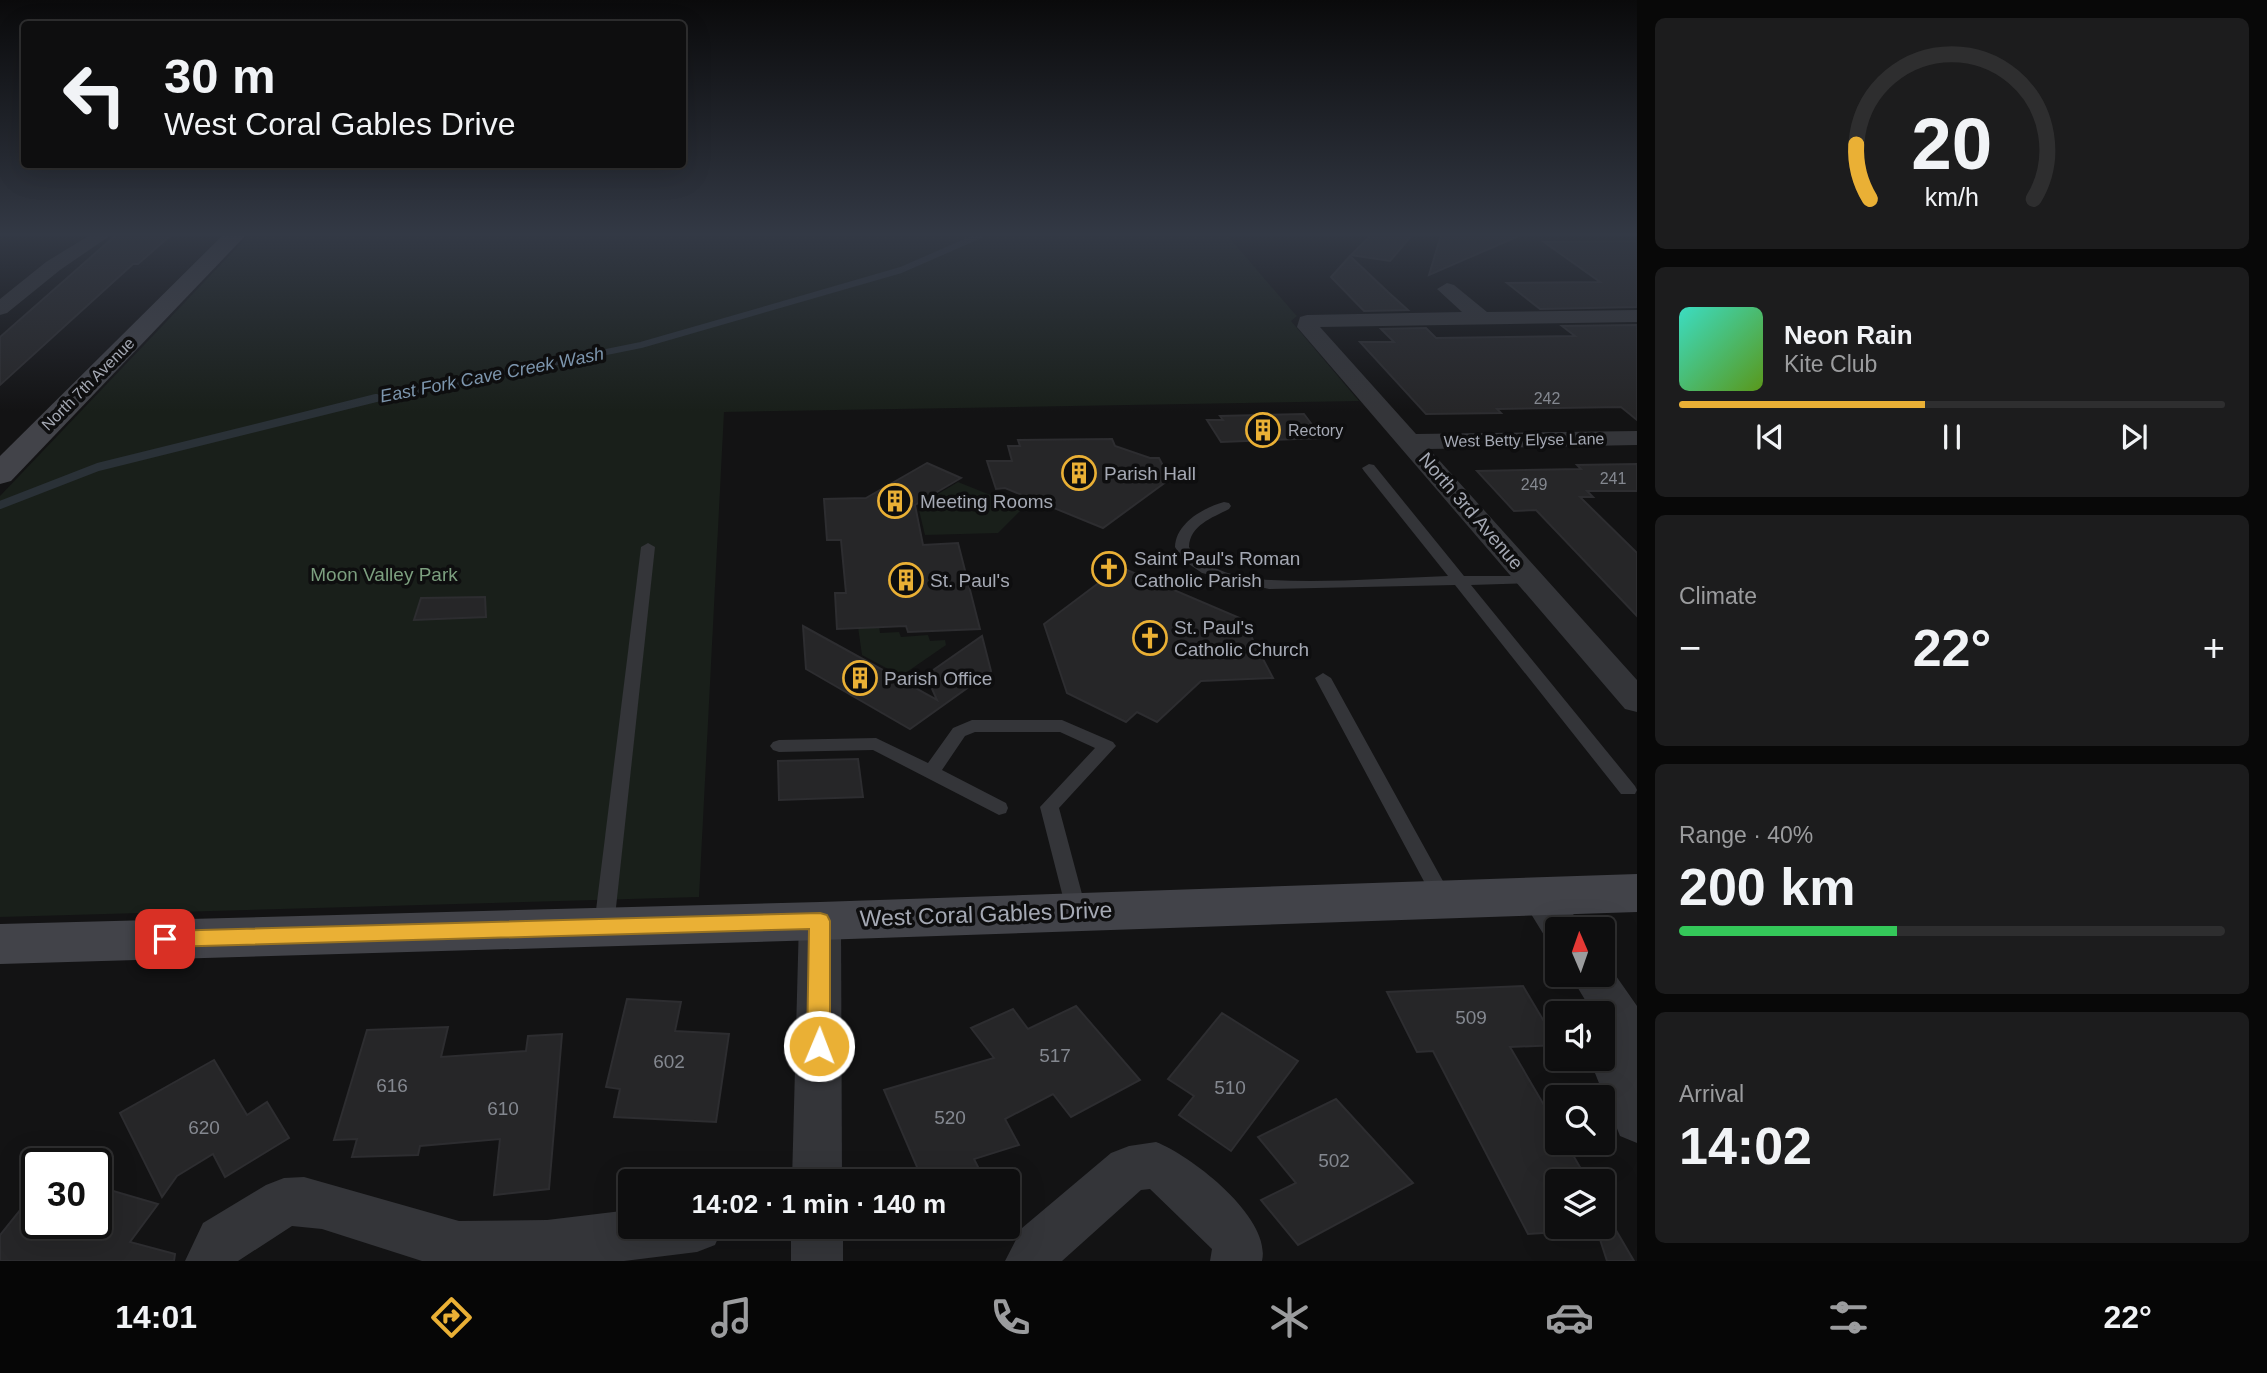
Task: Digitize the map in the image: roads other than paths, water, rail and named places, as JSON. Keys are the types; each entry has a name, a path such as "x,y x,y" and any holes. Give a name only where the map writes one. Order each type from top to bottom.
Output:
{"street":[{"path":"0,309 19,294"},
{"name":"North 7th Avenue","path":"0,474 176,294"},
{"path":"1453,294 1481,318 1637,316"},
{"name":"North 3rd Avenue","path":"1481,318 1307,321 1308,327 1637,701"},
{"name":"West Betty Elyse Lane","path":"1410,442 1637,438"},
{"name":"West Coral Gables Drive","path":"0,944 820,921 1076,909 1444,899 1551,913 1637,893"},
{"path":"817,1169 820,921"},
{"path":"1600,987 1633,1034 1615,1063 1637,1121"},
{"path":"1031,1261 1040,1246 1129,1169 1156,1165 1230,1231 1239,1248 1236,1261"},
{"path":"211,1261 221,1241 284,1202 304,1201 455,1254 618,1236"},
{"path":"817,1239 817,1261"}],"lane":[{"path":"1369,468 1628,789"},
{"path":"1224,506 1187,528 1181,541 1184,552 1212,570 1269,585 1531,579"},
{"path":"604,926 648,547"},
{"path":"1323,678 1444,899"},
{"path":"932,771 959,732 972,726 1054,724 1079,731 1107,746 1049,807 1076,909"},
{"path":"779,746 876,744 999,808"}],"waterway":[{"name":"East Fork Cave Creek Wash","path":"369,400 641,345 818,294"},
{"name":"East Fork Cave Creek Wash","path":"0,505 98,467 376,398"}],"place":[{"name":"Rectory","path":"1263,430"},
{"name":"Parish Hall","path":"1079,473"},
{"name":"Meeting Rooms","path":"895,501"},
{"name":"Saint Paul's Roman Catholic Parish","path":"1109,569"},
{"name":"St. Paul's","path":"906,580"},
{"name":"St. Paul's Catholic Church","path":"1150,638"},
{"name":"Parish Office","path":"860,678"}],"park label":[{"name":"Moon Valley Park","path":"384,574"}]}
